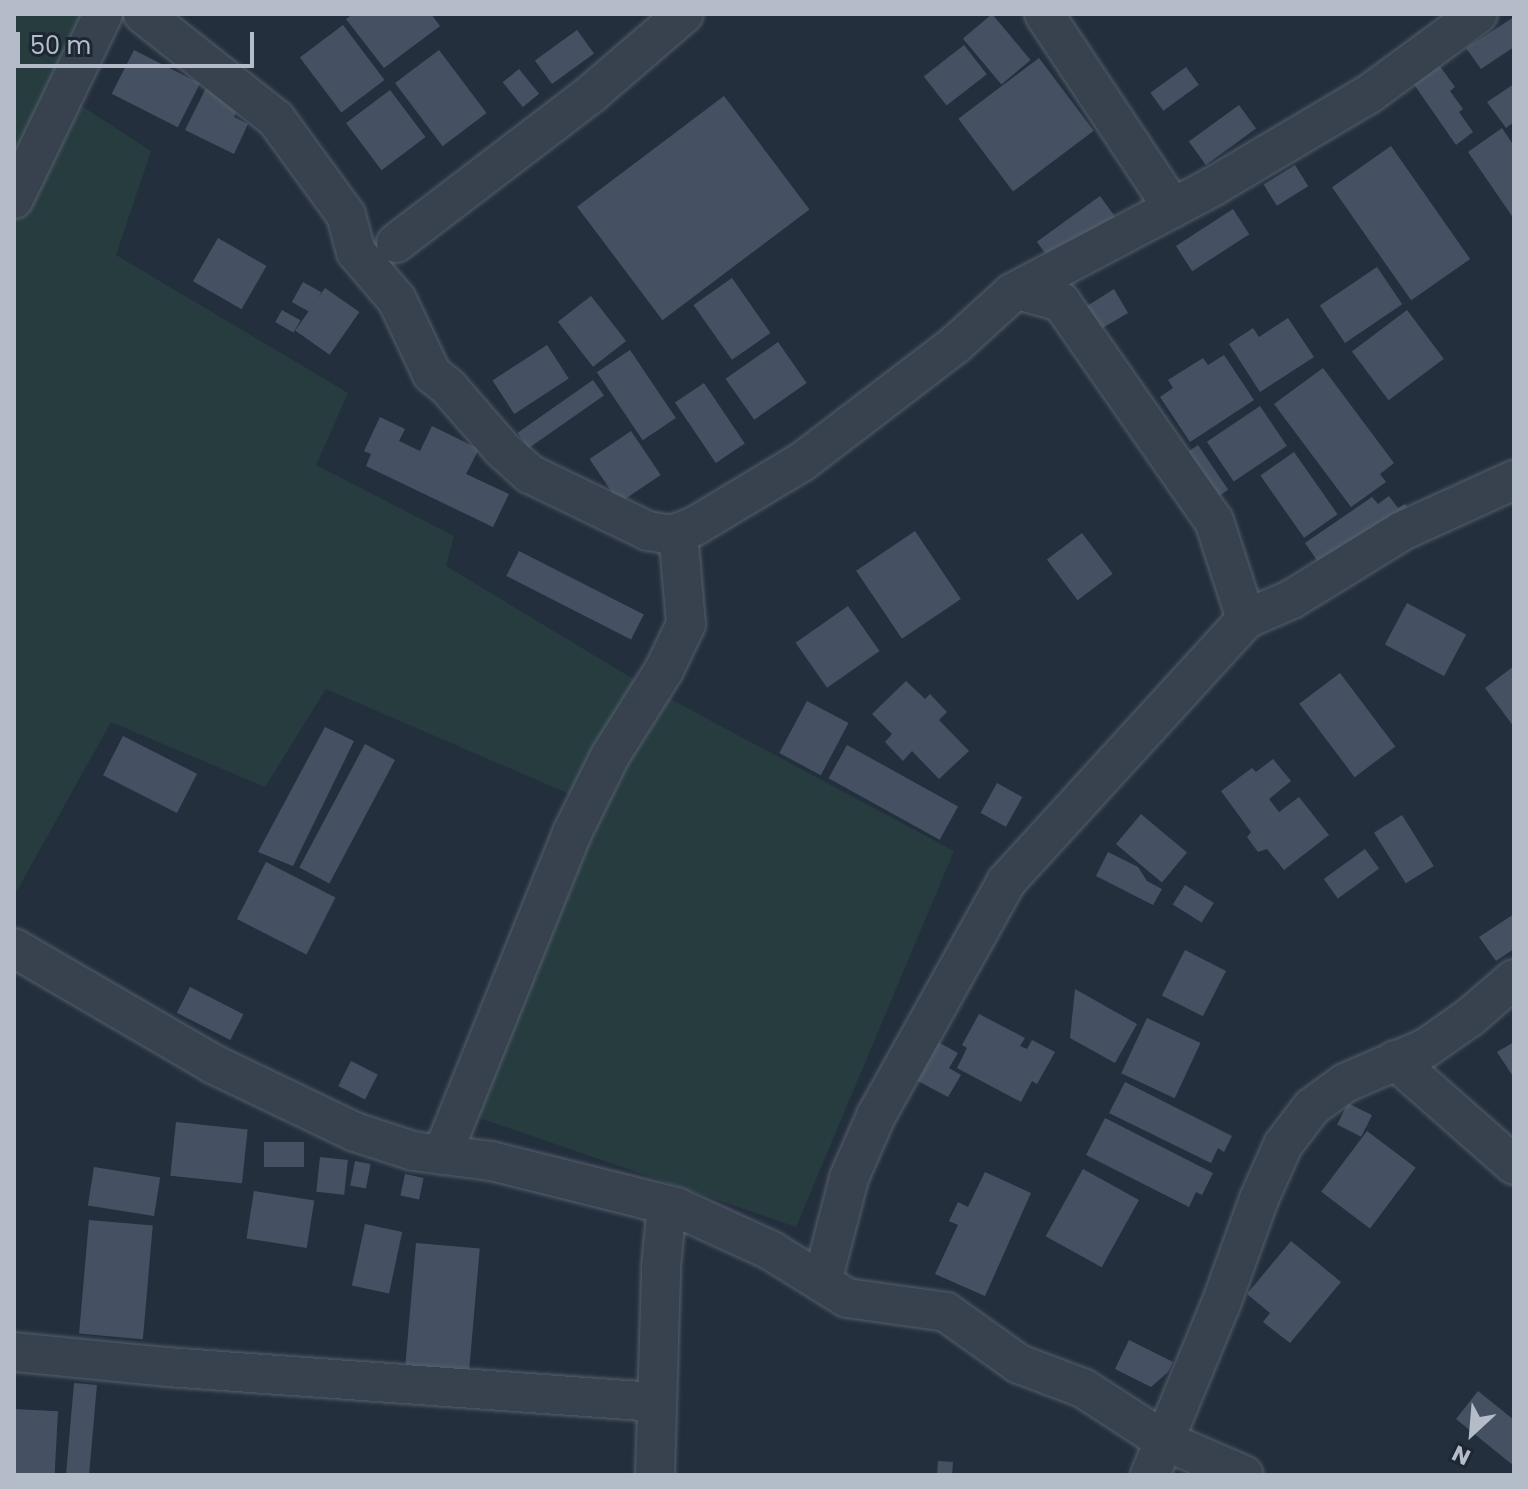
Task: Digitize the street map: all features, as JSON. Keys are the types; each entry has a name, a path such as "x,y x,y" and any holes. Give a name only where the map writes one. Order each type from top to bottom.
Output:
{"street":[{"path":"14,199 103,14"},
{"path":"143,14 276,119 346,215 356,252 397,300 432,374 449,388 502,449 530,474 648,531 678,532 695,526 803,461 956,344 1018,290 1173,208 1369,94 1478,14"},
{"path":"396,243 592,93 684,14"},
{"path":"1044,14 1173,208"},
{"path":"349,228 396,243"},
{"path":"396,243 397,300"},
{"path":"1061,302 1074,260"},
{"path":"1018,290 1061,302 1214,521 1246,619"},
{"path":"822,1282 849,1178 876,1116 1006,882 1246,619 1292,599 1402,531 1514,480"},
{"path":"442,1155 572,833 610,756 664,670 686,624 678,532"},
{"path":"14,948 213,1064 355,1132 413,1151 491,1161 667,1205 770,1250 847,1298 946,1312 1019,1364 1083,1388 1163,1440 1244,1475"},
{"path":"1150,1475 1283,1145 1312,1107 1345,1083 1426,1048 1470,1017 1514,979"},
{"path":"1395,1060 1514,1165"},
{"path":"655,1475 661,1267 667,1205"},
{"path":"14,1352 167,1367 657,1402"}],"green space":[{"path":"14,14 82,14 48,84 151,151 116,255 348,393 316,465 454,536 446,566 635,680 954,851 796,1227 465,1113 604,809 326,689 265,787 111,722 14,896"}],"building":[{"path":"353,14 431,14 440,26 384,68 346,19"},
{"path":"992,14 1031,60 1001,84 963,38"},
{"path":"1514,17 1514,47 1481,69 1466,48"},
{"path":"343,25 385,80 341,113 300,57"},
{"path":"577,30 594,53 552,84 535,61"},
{"path":"964,45 987,74 947,106 924,76"},
{"path":"134,50 200,84 178,127 112,94"},
{"path":"439,50 487,113 443,146 395,83"},
{"path":"1039,58 1094,131 1013,191 958,119"},
{"path":"1439,65 1455,87 1450,91 1463,109 1459,112 1473,132 1456,145 1413,83"},
{"path":"1186,67 1199,85 1163,111 1150,93"},
{"path":"519,69 539,94 523,107 503,82"},
{"path":"210,80 244,97 234,117 248,124 234,154 185,130"},
{"path":"1514,84 1514,122 1506,128 1487,102"},
{"path":"390,90 426,137 382,170 346,123"},
{"path":"724,96 809,209 663,320 577,207"},
{"path":"1239,105 1256,128 1206,165 1189,141"},
{"path":"1502,128 1514,146 1514,219 1468,152"},
{"path":"1391,146 1470,259 1411,300 1332,187"},
{"path":"1295,165 1308,186 1277,206 1264,185"},
{"path":"1100,196 1116,218 1053,264 1037,242"},
{"path":"1233,209 1249,234 1192,271 1176,246"},
{"path":"218,238 266,266 241,309 193,281"},
{"path":"1377,267 1402,304 1345,343 1320,306"},
{"path":"732,278 770,333 732,360 693,305"},
{"path":"303,282 321,292 310,312 292,302"},
{"path":"325,288 359,312 330,355 295,331"},
{"path":"1114,289 1128,313 1089,336 1087,306"},
{"path":"591,296 626,341 593,367 558,322"},
{"path":"282,310 300,320 294,332 275,322"},
{"path":"1407,310 1444,359 1389,400 1352,352"},
{"path":"1288,318 1314,357 1260,392 1229,344 1253,328 1259,337"},
{"path":"778,342 807,383 754,420 726,379"},
{"path":"547,345 569,379 514,414 492,380"},
{"path":"630,350 676,418 643,440 597,372"},
{"path":"1224,355 1254,400 1190,442 1160,397 1173,388 1168,380 1203,358 1208,365"},
{"path":"1323,368 1394,463 1380,474 1386,482 1351,507 1274,404"},
{"path":"593,380 604,396 529,448 518,433"},
{"path":"704,383 745,444 716,463 675,403"},
{"path":"1260,406 1287,446 1234,482 1207,442"},
{"path":"380,417 405,429 399,441 420,451 432,426 479,449 466,474 509,494 493,527 366,466 371,454 364,451"},
{"path":"631,431 661,475 619,503 590,459"},
{"path":"1198,445 1228,490 1207,504 1176,460"},
{"path":"1294,452 1338,514 1304,538 1260,476"},
{"path":"1389,496 1398,508 1405,504 1411,513 1325,572 1305,543 1372,497 1378,504"},
{"path":"915,531 961,599 902,639 856,571"},
{"path":"1082,533 1113,574 1078,600 1047,559"},
{"path":"519,551 644,615 631,640 506,576"},
{"path":"1407,603 1466,634 1444,676 1385,644"},
{"path":"848,606 880,651 827,688 796,643"},
{"path":"1514,666 1514,727 1485,688"},
{"path":"1340,673 1395,746 1355,777 1299,704"},
{"path":"906,681 925,699 930,694 947,712 939,720 969,751 939,779 912,751 903,761 885,742 892,734 872,714"},
{"path":"807,701 848,723 821,775 779,753"},
{"path":"325,727 354,741 293,866 258,852"},
{"path":"123,736 197,774 177,813 103,775"},
{"path":"365,744 395,760 329,884 299,868"},
{"path":"847,745 958,807 940,840 829,778"},
{"path":"1273,759 1291,781 1269,799 1279,812 1299,797 1329,835 1284,870 1267,849 1258,852 1247,837 1251,832 1221,791 1252,768 1256,772"},
{"path":"997,783 1022,797 1006,827 981,813"},
{"path":"1141,814 1187,853 1162,882 1116,844"},
{"path":"1402,815 1434,866 1406,883 1374,832"},
{"path":"1365,849 1379,868 1338,898 1324,879"},
{"path":"1108,852 1138,867 1147,881 1162,889 1153,905 1096,876"},
{"path":"266,862 335,897 306,954 237,919"},
{"path":"1185,885 1214,903 1202,923 1173,905"},
{"path":"1514,914 1514,949 1496,961 1479,937"},
{"path":"1185,950 1226,971 1203,1016 1162,995"},
{"path":"190,987 243,1014 230,1040 177,1013"},
{"path":"1075,989 1137,1024 1115,1063 1070,1038"},
{"path":"979,1014 1025,1038 1020,1046 1027,1049 1032,1040 1055,1052 1037,1084 1032,1081 1021,1102 957,1068 967,1048 962,1045"},
{"path":"1147,1018 1200,1043 1175,1098 1121,1073"},
{"path":"938,1042 958,1053 949,1068 961,1075 948,1097 916,1080"},
{"path":"1514,1042 1514,1078 1497,1052"},
{"path":"351,1061 378,1075 365,1100 338,1086"},
{"path":"1125,1082 1232,1136 1224,1152 1218,1148 1211,1163 1109,1113"},
{"path":"1348,1103 1372,1115 1361,1137 1337,1124"},
{"path":"1105,1118 1213,1173 1202,1195 1196,1192 1189,1207 1086,1155"},
{"path":"176,1122 248,1130 242,1183 170,1176"},
{"path":"1367,1131 1416,1168 1370,1228 1321,1192"},
{"path":"264,1142 304,1142 304,1167 264,1167"},
{"path":"320,1157 348,1160 344,1195 316,1192"},
{"path":"355,1161 371,1164 366,1189 350,1186"},
{"path":"94,1167 160,1177 154,1216 88,1206"},
{"path":"1083,1169 1139,1200 1102,1267 1046,1236"},
{"path":"985,1172 1031,1193 985,1296 935,1274 958,1225 949,1221 958,1202 968,1207"},
{"path":"405,1174 424,1178 419,1199 400,1196"},
{"path":"254,1191 314,1201 307,1248 246,1238"},
{"path":"89,1220 153,1226 143,1339 79,1334"},
{"path":"365,1224 402,1232 389,1294 352,1286"},
{"path":"1291,1241 1341,1282 1290,1343 1263,1322 1270,1313 1247,1294"},
{"path":"416,1243 480,1249 468,1379 405,1374"},
{"path":"1129,1340 1173,1362 1168,1372 1151,1387 1115,1369"},
{"path":"74,1383 97,1385 89,1475 66,1475"},
{"path":"1478,1391 1514,1420 1514,1466 1456,1419"},
{"path":"14,1409 58,1411 55,1475 14,1474"},
{"path":"938,1461 953,1462 952,1475 937,1475"}]}
